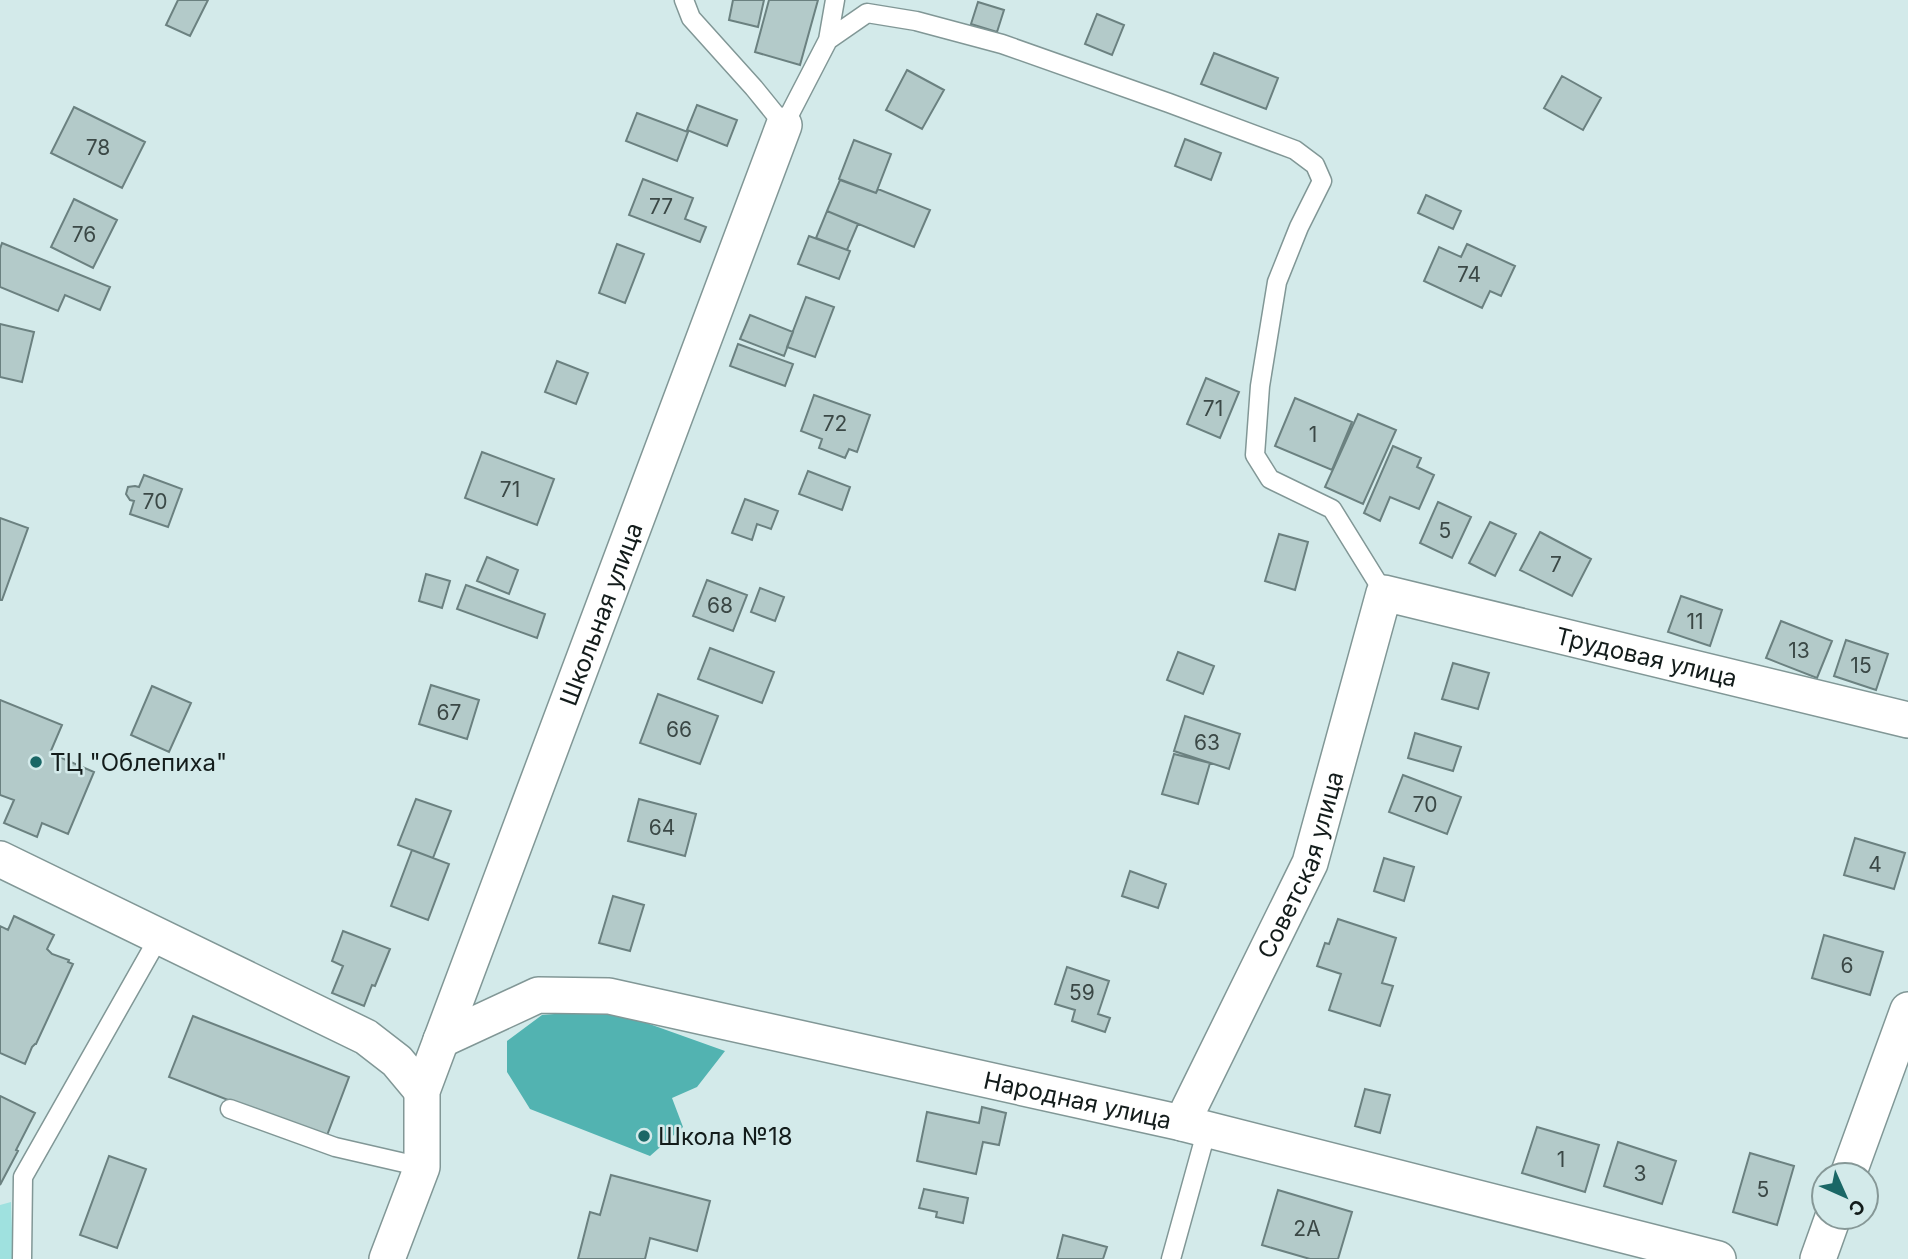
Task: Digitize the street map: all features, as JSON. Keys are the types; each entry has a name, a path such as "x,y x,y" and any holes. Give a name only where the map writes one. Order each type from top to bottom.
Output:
{"street":[{"name":"Школьная улица","path":"387,1259 422,1167 422,1091 784,125"},
{"name":"Трудовая улица","path":"1384,593 1908,720"},
{"name":"Советская улица","path":"1194,1126 1310,863 1384,593"},
{"path":"0,859 366,1037 397,1061 422,1091"},
{"name":"Народная улица","path":"441,1040 538,995 609,996 1194,1126 1718,1259"},
{"path":"1853,1161 1908,1010"},
{"path":"1818,1259 1828,1231"}],"lane":[{"path":"684,0 691,18 784,125 828,40 835,0"},
{"path":"828,40 867,13 916,21 1002,44 1169,103 1295,150 1315,165 1322,181 1298,227 1277,282 1260,386 1255,455 1270,479 1332,509 1384,593"},
{"path":"22,1259 23,1177 159,937"},
{"path":"230,1109 335,1147 422,1167"},
{"path":"1171,1259 1194,1126"}],"shaded area":[{"path":"591,1011 627,1016 725,1051 697,1087 672,1098 683,1127 650,1156 530,1109 507,1072 507,1041 542,1015"},
{"path":"11,1202 13,1259 0,1259 0,1205"}],"building":[{"path":"178,0 208,0 190,36 166,25"},
{"path":"733,0 764,0 758,27 729,20"},
{"path":"769,0 818,0 800,65 755,52"},
{"path":"978,2 1004,10 997,32 971,24"},
{"path":"1097,14 1124,25 1112,55 1085,44"},
{"path":"1214,53 1278,78 1266,109 1201,84"},
{"path":"907,70 944,90 922,129 886,110"},
{"path":"1562,76 1601,98 1583,130 1544,108"},
{"path":"697,105 737,120 727,146 687,130"},
{"path":"74,107 145,142 122,188 51,153"},
{"path":"637,113 688,132 677,161 626,141"},
{"path":"1185,139 1221,153 1211,180 1175,166"},
{"path":"854,140 891,154 876,193 839,179"},
{"path":"643,179 693,198 685,219 706,227 700,242 629,215"},
{"path":"840,180 876,193 878,189 930,210 914,247 827,211"},
{"path":"1426,195 1461,211 1453,229 1418,213"},
{"path":"74,199 117,220 93,268 51,247"},
{"path":"827,211 858,224 847,250 816,238"},
{"path":"809,236 850,251 839,279 798,264"},
{"path":"2,243 110,287 100,310 65,295 58,311 0,287"},
{"path":"617,244 644,254 625,303 599,293"},
{"path":"1467,244 1515,266 1501,296 1490,291 1482,308 1424,281 1439,247 1461,257"},
{"path":"806,297 834,307 815,357 787,347"},
{"path":"750,315 793,332 784,356 740,339"},
{"path":"0,324 34,332 22,382 0,377"},
{"path":"738,344 793,364 785,386 730,366"},
{"path":"557,361 588,373 576,404 545,392"},
{"path":"1206,378 1239,392 1220,438 1187,424"},
{"path":"814,395 870,415 857,452 849,449 845,458 819,448 822,439 801,431"},
{"path":"1295,398 1352,422 1332,470 1275,446"},
{"path":"1358,414 1396,430 1363,504 1325,487"},
{"path":"1393,446 1421,458 1417,467 1434,475 1419,509 1390,497 1380,521 1364,513"},
{"path":"482,452 554,479 537,525 465,498"},
{"path":"808,471 850,487 842,510 799,494"},
{"path":"144,475 182,489 168,527 130,514 134,501 126,494 128,487 139,487"},
{"path":"745,499 778,511 771,529 757,524 752,540 732,533"},
{"path":"1438,502 1471,517 1452,558 1420,543"},
{"path":"0,518 28,528 2,600 0,600"},
{"path":"1490,522 1516,534 1495,576 1469,563"},
{"path":"1540,532 1591,559 1572,596 1520,570"},
{"path":"1279,534 1308,542 1295,590 1265,581"},
{"path":"487,557 518,570 509,594 477,581"},
{"path":"426,574 450,581 442,608 419,601"},
{"path":"707,580 747,595 733,631 693,616"},
{"path":"466,585 545,614 537,638 457,609"},
{"path":"760,588 784,597 775,621 751,612"},
{"path":"1681,596 1722,610 1710,646 1668,632"},
{"path":"1781,621 1832,641 1817,678 1766,658"},
{"path":"1846,640 1888,654 1876,690 1834,676"},
{"path":"710,648 774,672 762,703 698,679"},
{"path":"1178,652 1214,666 1203,694 1167,680"},
{"path":"1453,663 1489,673 1478,709 1442,699"},
{"path":"431,685 479,700 467,739 419,724"},
{"path":"152,686 191,703 169,752 131,735"},
{"path":"658,694 718,716 700,764 640,743"},
{"name":"ТЦ \"Облепиха\"","path":"0,700 62,725 50,753 94,772 68,834 42,823 37,837 4,823 14,800 0,795"},
{"path":"1185,716 1240,734 1229,769 1174,751"},
{"path":"1415,733 1461,747 1453,771 1408,758"},
{"path":"1174,754 1210,763 1198,804 1162,794"},
{"path":"1403,775 1461,797 1447,834 1389,812"},
{"path":"416,799 451,811 433,858 398,845"},
{"path":"639,799 696,814 685,856 628,841"},
{"path":"1855,838 1905,853 1894,889 1844,875"},
{"path":"412,850 449,864 428,920 391,906"},
{"path":"1384,858 1414,867 1404,901 1374,891"},
{"path":"1130,871 1166,884 1158,908 1122,896"},
{"path":"613,896 644,905 630,951 599,943"},
{"path":"14,916 54,935 47,949 73,964 25,1064 0,1053 0,926 8,930"},
{"path":"1338,919 1396,938 1382,983 1393,986 1380,1026 1329,1010 1341,974 1317,966"},
{"path":"343,931 390,949 364,1006 332,993 343,966 332,961"},
{"path":"1824,935 1883,952 1870,995 1812,978"},
{"path":"1067,967 1109,981 1098,1014 1110,1018 1105,1032 1072,1021 1075,1010 1055,1004"},
{"path":"193,1016 349,1077 326,1138 169,1077"},
{"path":"1365,1089 1390,1095 1380,1133 1355,1126"},
{"path":"0,1096 35,1113 0,1185"},
{"path":"982,1107 1006,1113 999,1145 983,1142 976,1174 917,1161 927,1112 979,1123"},
{"path":"1537,1127 1599,1145 1585,1192 1522,1173"},
{"path":"1618,1142 1676,1161 1662,1204 1604,1186"},
{"path":"1750,1153 1794,1166 1777,1225 1733,1212"},
{"path":"109,1156 146,1169 117,1248 80,1235"},
{"path":"611,1175 710,1201 697,1251 650,1238 645,1259 578,1259 590,1212 600,1215"},
{"path":"924,1189 968,1198 963,1223 936,1217 937,1212 919,1208"},
{"path":"1278,1190 1352,1212 1338,1259 1310,1259 1262,1245"},
{"path":"1063,1235 1107,1247 1103,1259 1057,1259"}],"place":[{"name":"ТЦ \"Облепиха\"","path":"36,762"},
{"name":"Школа №18","path":"644,1136"}]}
